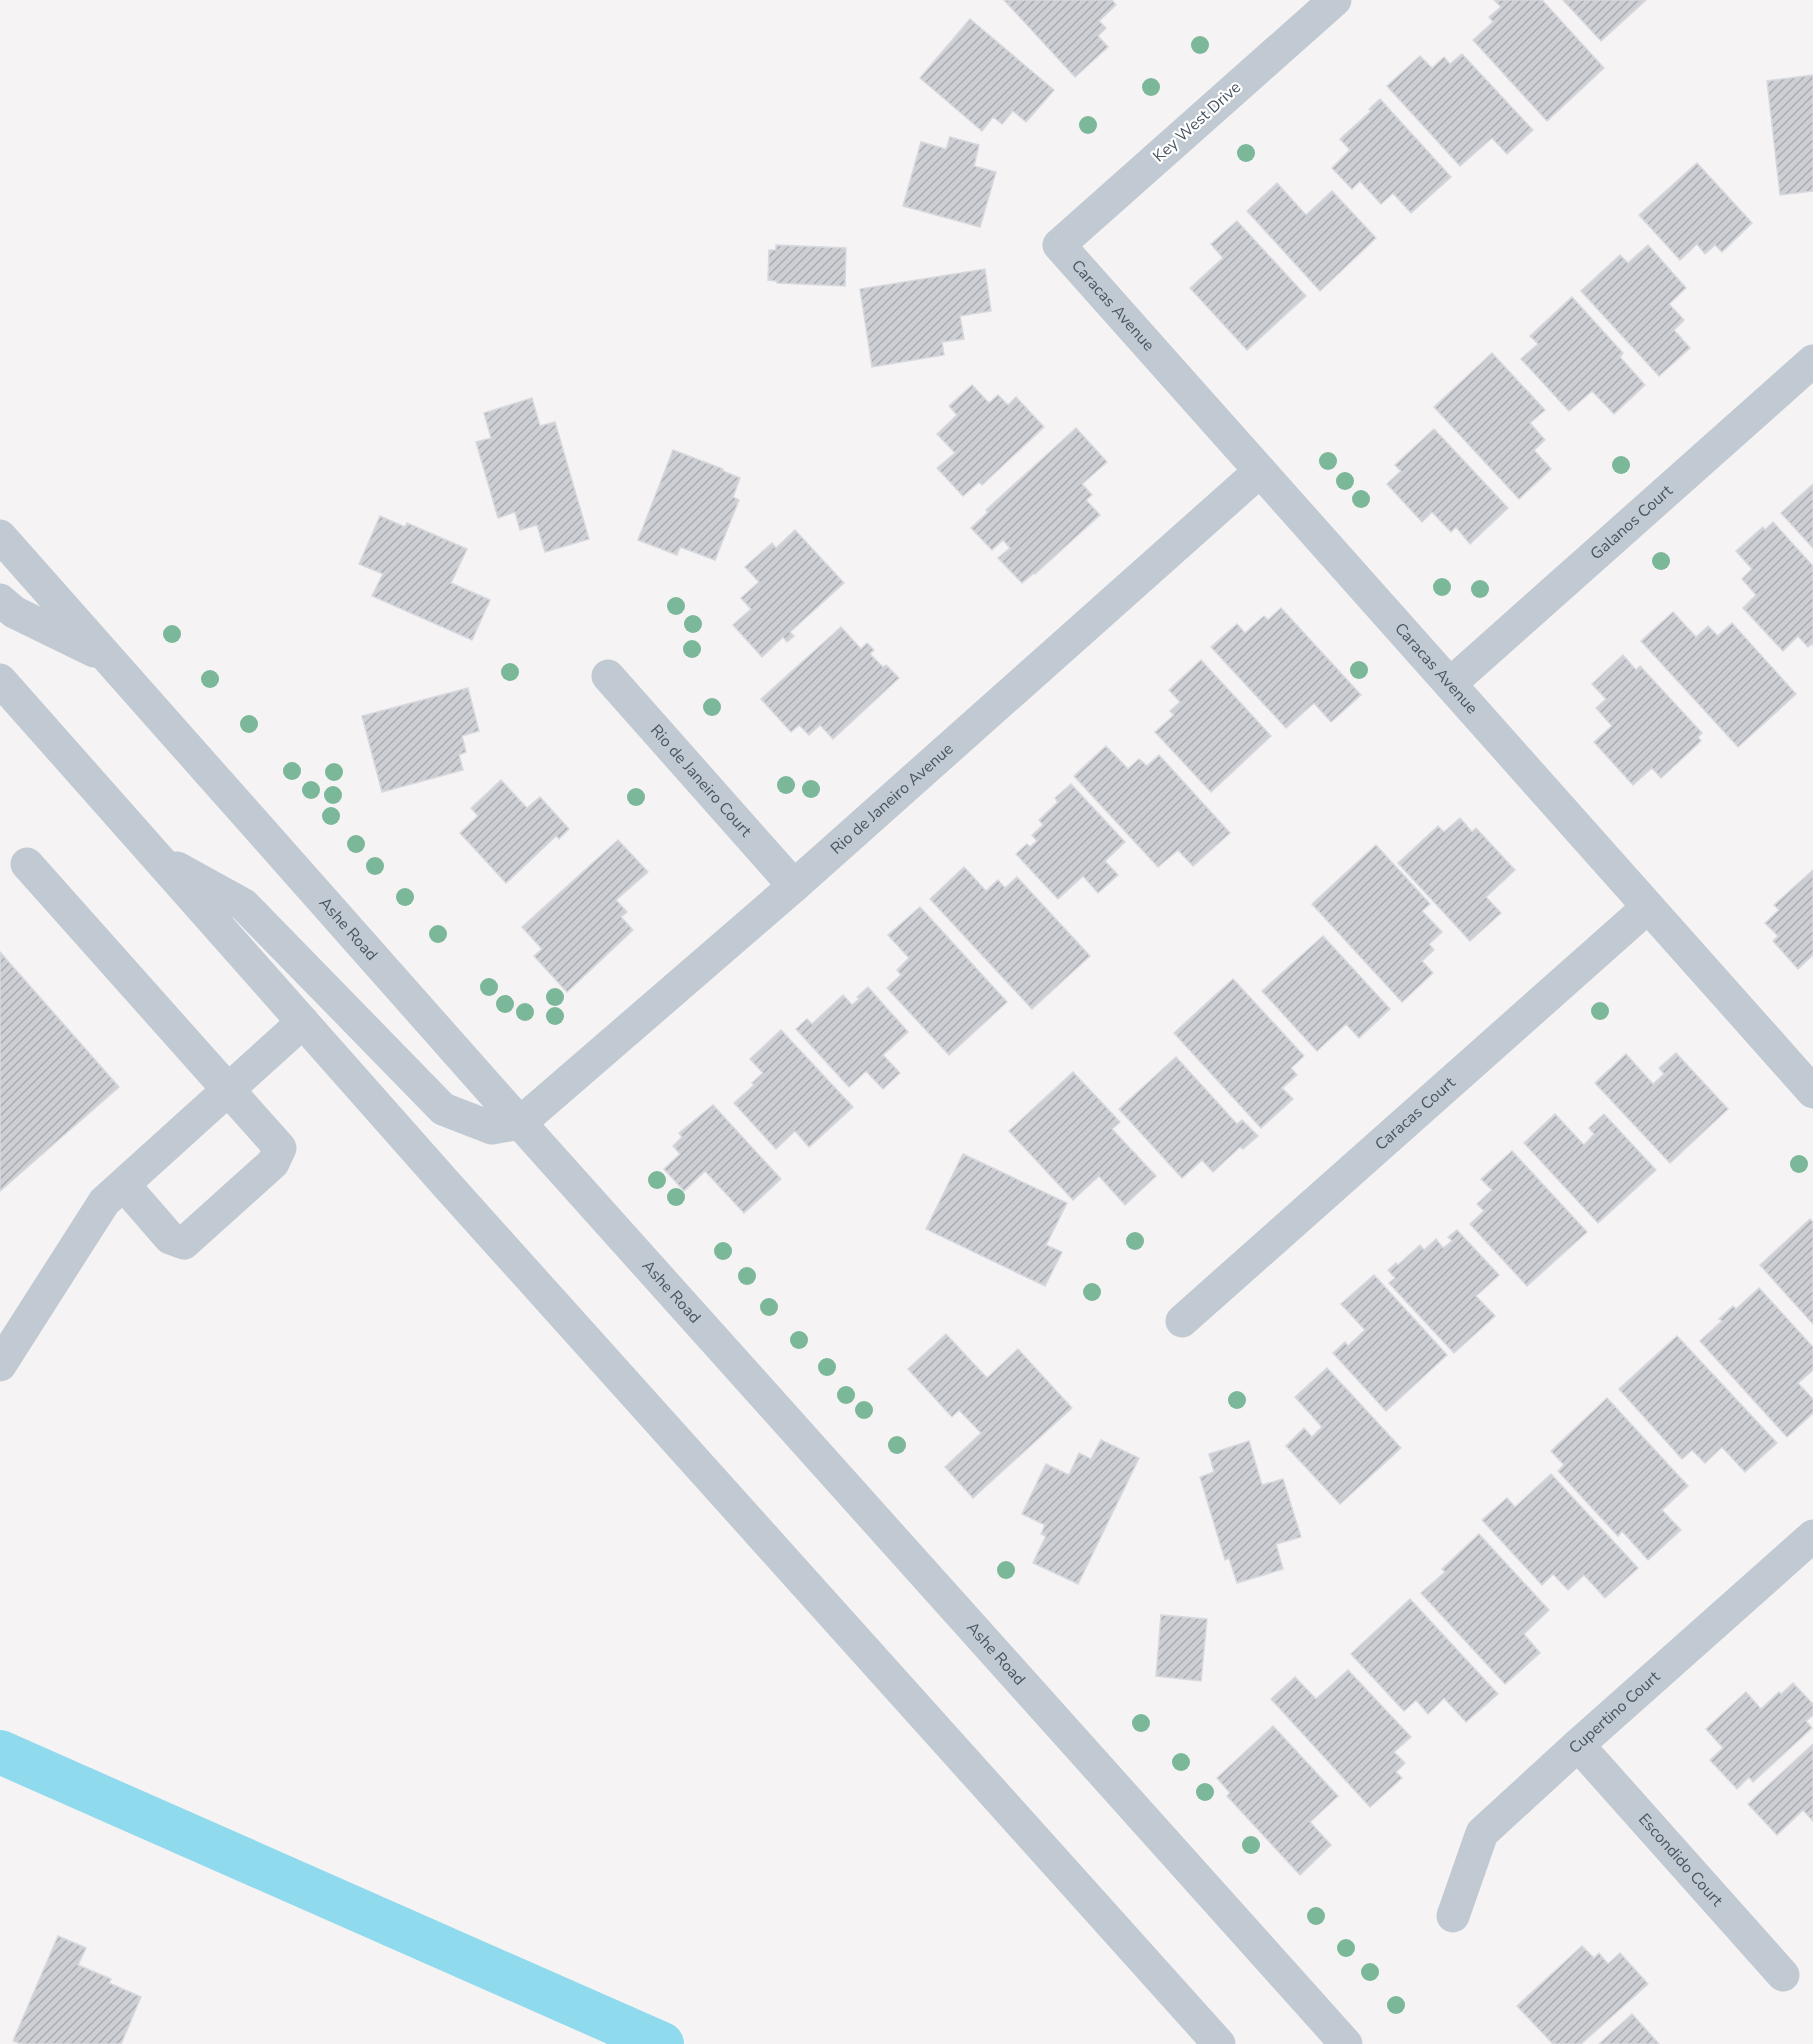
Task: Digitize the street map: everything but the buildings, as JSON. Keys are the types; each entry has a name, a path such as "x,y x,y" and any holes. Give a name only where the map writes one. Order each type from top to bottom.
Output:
{"street":[{"name":"Key West Drive","path":"1059,245 1335,0"},
{"name":"Caracas Avenue","path":"1059,245 1813,1092"},
{"name":"Galanos Court","path":"1450,684 1813,361"},
{"name":"Rio de Janeiro Avenue","path":"520,1123 794,886 1260,471"},
{"name":"Ashe Road","path":"0,536 520,1123 1346,2044"},
{"path":"0,600 14,612 109,659"},
{"name":"Rio de Janeiro Court","path":"608,676 794,886"},
{"path":"0,680 447,1185 1219,2044"},
{"path":"157,857 244,905 443,1109 492,1128 520,1123"},
{"path":"27,864 280,1148 273,1163 184,1243 170,1238 124,1185"},
{"name":"Caracas Court","path":"1182,1321 1648,907"},
{"path":"0,1365 104,1202 303,1022"},
{"name":"Cupertino Court","path":"1453,1916 1482,1833 1813,1536"},
{"name":"Escondido Court","path":"1578,1745 1783,1975"}],"waterway":[{"path":"0,1752 662,2044"}]}
